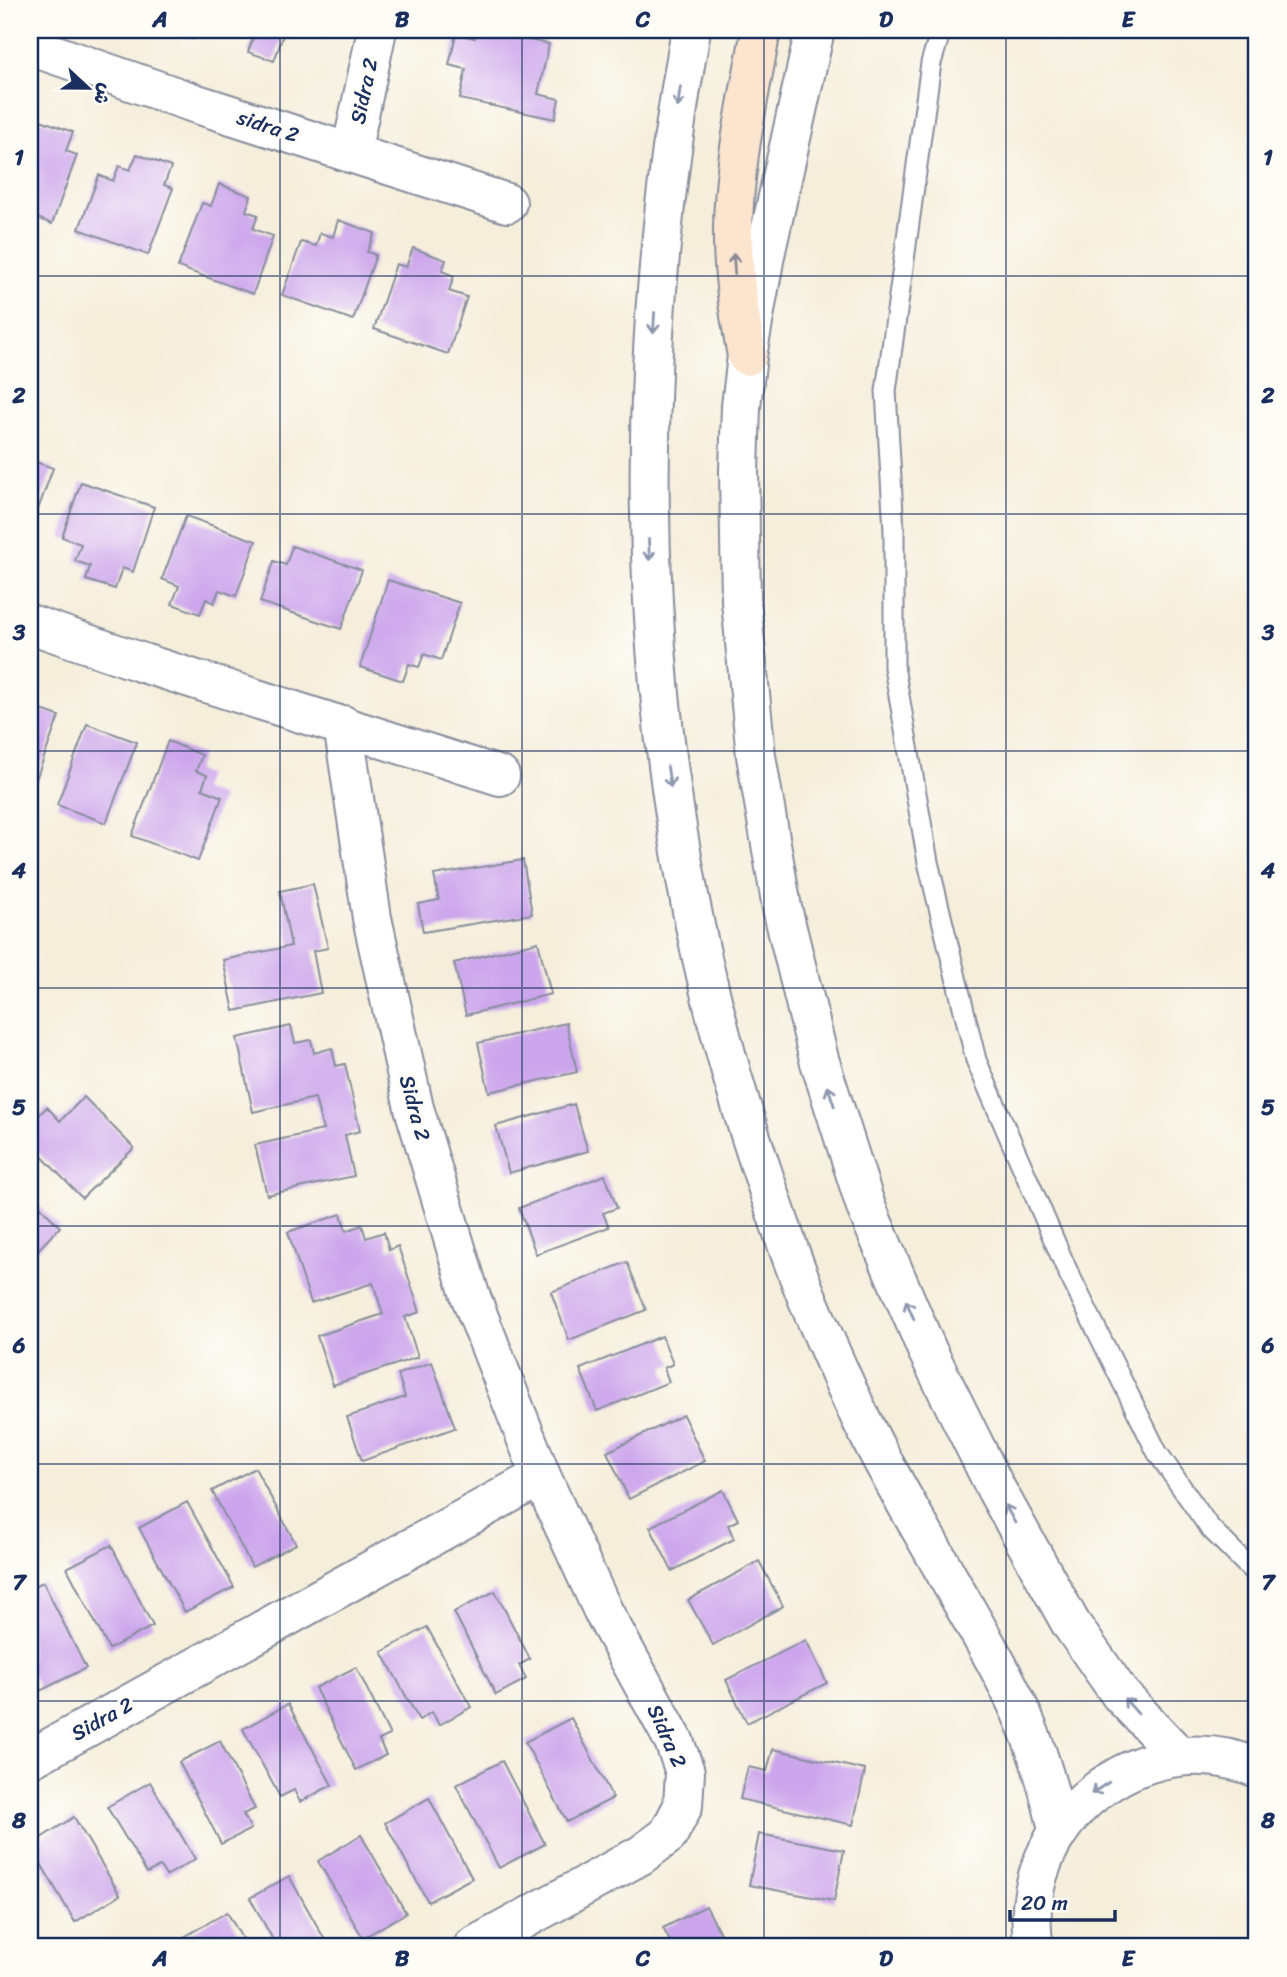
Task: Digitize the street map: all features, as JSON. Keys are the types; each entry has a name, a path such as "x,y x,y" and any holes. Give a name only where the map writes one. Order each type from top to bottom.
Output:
{"main road":[{"path":"747,356 737,298 733,238 737,177 761,30"}],"street":[{"name":"Sidra 2","path":"351,153 377,30"},
{"path":"691,30 665,195 654,310 649,450 649,539 655,653 667,768 686,881 710,993 740,1104 776,1214 817,1322 864,1426 1023,1717 1046,1779 1058,1830"},
{"path":"815,30 765,255 747,356 738,471 741,601 756,756 782,908 820,1059 866,1206 927,1350 996,1489 1072,1624 1120,1694 1178,1755"},
{"name":"sidra 2","path":"30,46 194,103 506,203"},
{"path":"30,624 143,663 343,724 500,776"},
{"name":"Sidra 2","path":"343,724 372,918 414,1108 470,1295 541,1476 603,1611 674,1741 685,1772 683,1806 668,1835 641,1855 473,1947"},
{"name":"Sidra 2","path":"30,1759 541,1476"},
{"path":"1027,1942 1033,1897 1042,1863 1058,1830 1091,1794 1131,1769 1178,1755 1237,1759 1257,1768"}],"lane":[{"path":"941,30 931,63 886,391 894,531 894,667 928,862 976,1060 1068,1270 1157,1452 1209,1527 1257,1575"}],"building":[{"path":"169,30 196,30 193,39"},
{"path":"229,30 285,30 274,61 248,52 253,38"},
{"path":"476,30 549,44 538,94 559,99 555,119 460,99 466,69 449,65 456,34 475,38"},
{"path":"38,119 73,132 66,151 77,155 52,224 30,215 30,134 32,135"},
{"path":"137,154 171,167 164,185 173,188 148,255 79,229 99,175 113,181 119,166 130,170"},
{"path":"219,184 251,196 246,211 258,215 253,229 273,236 253,294 178,267 202,203 211,206"},
{"path":"338,220 375,233 367,252 376,255 353,320 282,295 301,242 316,246 320,233 333,237"},
{"path":"413,248 446,260 442,271 454,276 449,291 467,297 448,354 374,329 396,264 406,267"},
{"path":"30,460 53,468 32,526 30,525"},
{"path":"81,482 154,507 133,572 122,568 115,589 86,580 90,566 75,561 81,544 62,537"},
{"path":"186,516 256,541 236,596 219,590 214,603 206,599 200,614 172,604 179,586 162,579"},
{"path":"292,546 362,570 341,629 260,602 274,561 286,565"},
{"path":"388,580 460,603 441,660 424,654 419,667 409,664 403,681 360,667"},
{"path":"30,706 59,716 30,796"},
{"path":"87,724 137,742 106,823 57,805"},
{"path":"168,741 202,755 196,771 207,775 202,789 222,797 198,861 132,836"},
{"path":"523,860 532,914 423,932 418,904 439,900 434,875"},
{"path":"313,884 328,948 313,951 321,993 234,1011 223,960 291,946 280,891"},
{"path":"538,942 551,994 466,1015 454,963"},
{"path":"566,1023 577,1072 489,1092 478,1043"},
{"path":"291,1026 295,1043 311,1040 314,1053 332,1048 336,1066 345,1064 360,1131 345,1135 354,1176 267,1195 255,1145 323,1130 315,1098 253,1112 237,1038"},
{"path":"84,1097 134,1148 82,1198 30,1144 30,1124 47,1107 60,1121"},
{"path":"574,1104 588,1151 509,1173 496,1126"},
{"path":"605,1175 617,1208 603,1213 609,1227 536,1254 519,1208"},
{"path":"30,1196 60,1227 30,1258"},
{"path":"341,1214 346,1231 362,1225 366,1238 384,1232 389,1250 398,1246 420,1312 405,1317 418,1357 333,1385 317,1336 383,1314 373,1283 311,1303 288,1232"},
{"path":"627,1262 646,1310 569,1340 551,1292"},
{"path":"662,1336 673,1364 664,1368 669,1382 597,1411 580,1369"},
{"path":"432,1362 455,1428 362,1461 347,1417 405,1397 398,1374"},
{"path":"683,1415 705,1461 629,1499 607,1452"},
{"path":"255,1468 296,1544 252,1567 212,1491"},
{"path":"723,1490 738,1520 728,1525 734,1539 672,1571 650,1527"},
{"path":"187,1502 234,1587 185,1612 139,1528"},
{"path":"111,1545 153,1626 109,1649 67,1568"},
{"path":"759,1561 783,1606 713,1645 688,1600"},
{"path":"43,1582 86,1668 40,1691 30,1670 30,1588"},
{"path":"495,1591 530,1659 519,1665 526,1679 496,1695 454,1612"},
{"path":"427,1627 471,1707 439,1725 432,1712 419,1720 382,1652"},
{"path":"806,1640 827,1683 747,1723 726,1680"},
{"path":"356,1667 390,1735 379,1740 386,1755 356,1770 315,1688"},
{"path":"288,1704 332,1785 300,1802 294,1790 280,1797 243,1729"},
{"path":"571,1718 613,1798 567,1822 525,1742"},
{"path":"220,1741 255,1809 243,1814 251,1829 221,1844 179,1762"},
{"path":"773,1749 865,1770 853,1825 740,1799 748,1767 767,1771"},
{"path":"502,1761 545,1844 499,1868 456,1785"},
{"path":"150,1782 195,1859 166,1876 160,1866 147,1873 107,1807"},
{"path":"429,1798 472,1878 428,1902 385,1823"},
{"path":"74,1817 120,1895 75,1922 30,1845"},
{"path":"759,1834 844,1850 834,1901 749,1885"},
{"path":"361,1835 406,1913 363,1938 318,1861"},
{"path":"289,1876 329,1947 277,1947 250,1898"},
{"path":"706,1906 727,1947 673,1947 663,1928"},
{"path":"227,1912 247,1947 190,1947 184,1937"}]}
